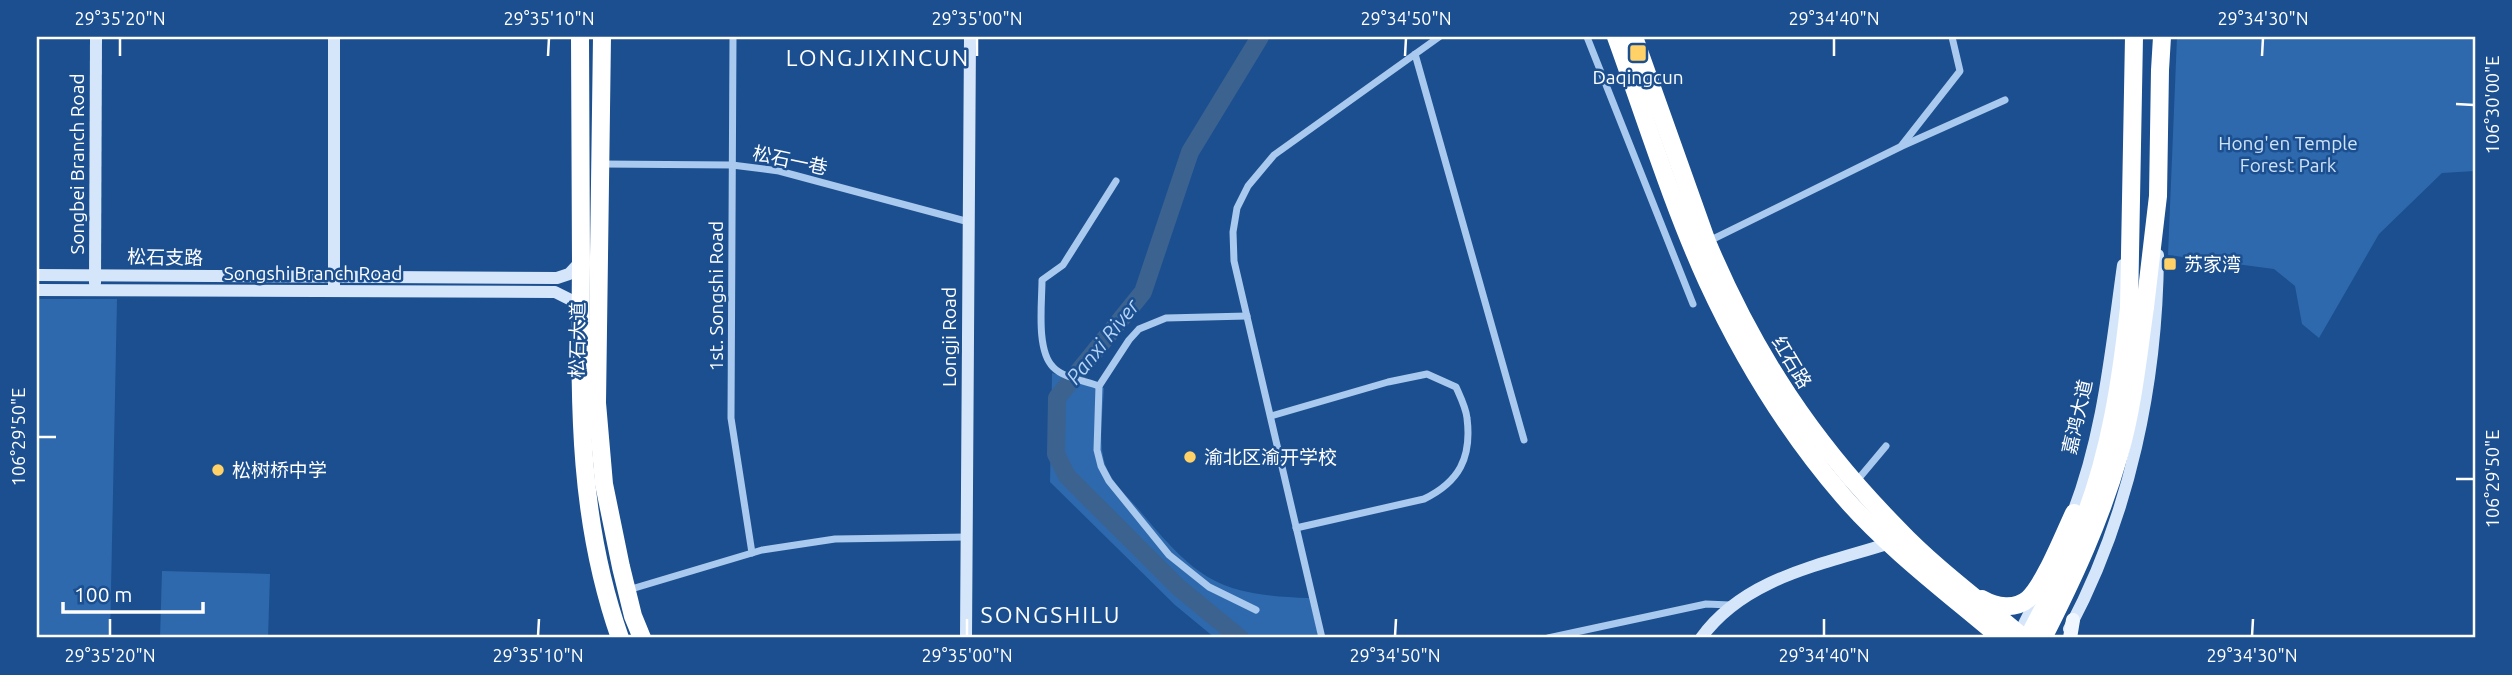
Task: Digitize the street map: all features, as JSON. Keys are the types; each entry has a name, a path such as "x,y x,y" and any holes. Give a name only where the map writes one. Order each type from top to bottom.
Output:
{"highway":[{"name":"松石大道","path":"580,37 579,405 585,485 594,547 620,638"},
{"name":"松石大道","path":"602,37 597,403 604,484 627,590 642,638"},
{"name":"红石路","path":"1616,37 1692,244 1729,326 1758,380 1792,432 1844,497 1890,543 2018,637"},
{"name":"红石路","path":"1634,37 1707,242 1731,295 1772,372 1806,422 1855,483 1900,531 2018,637"},
{"name":"嘉鸿大道","path":"2043,638 2096,524 2120,454 2135,382 2137,307 2133,192 2134,37"},
{"name":"嘉鸿大道","path":"2018,637 2056,584 2084,520 2105,449 2137,307 2158,196 2162,37"},
{"path":"1969,591 2000,606 2021,603 2030,598 2074,513"}],"main road":[{"path":"2070,638 2073,620"}],"street":[{"name":"Songbei Branch Road","path":"95,291 96,37"},
{"path":"334,37 334,293"},
{"name":"1st. Songshi Road","path":"733,37 731,418 752,553"},
{"name":"Longji Road","path":"966,638 970,37"},
{"path":"1322,638 1234,261 1233,232 1237,208 1248,186 1275,155 1439,37"},
{"path":"1587,37 1693,304"},
{"path":"1902,146 1960,71 1952,37"},
{"path":"1415,54 1524,440"},
{"path":"1707,242 1902,146 2005,100"},
{"name":"松石一巷","path":"600,164 732,165 789,173 969,222"},
{"path":"1100,386 1064,374 1053,367 1042,346 1042,280 1063,265 1116,181"},
{"name":"嘉鸿大道","path":"2018,637 2074,513 2095,444 2106,388 2133,192"},
{"name":"嘉鸿大道","path":"2063,638 2084,597 2113,527 2135,453 2149,386 2158,310 2158,196"},
{"name":"松石支路","path":"37,275 557,278 569,274 581,261"},
{"name":"Songshi Branch Road","path":"37,290 555,292 571,300 580,313"},
{"path":"1247,316 1166,318 1139,328 1100,386 1097,450 1109,481 1169,555 1209,587 1256,610"},
{"path":"1271,416 1388,382 1427,374 1456,387 1467,416 1466,449 1460,469 1452,482 1440,491 1424,499 1296,528"},
{"path":"1855,483 1886,446"},
{"path":"627,590 752,553 835,539 967,537"},
{"path":"1700,638 1730,605 1772,581 1890,543"},
{"path":"2046,580 2046,595 2054,606 2070,608 2084,597"},
{"path":"1548,638 1706,604 1730,605"}],"green space":[{"name":"Hong'en Temple Forest Park","path":"2177,37 2475,37 2475,171 2442,173 2379,234 2319,338 2302,324 2295,286 2274,269 2168,255"},
{"path":"37,299 117,299 110,638 37,638"},
{"path":"1052,373 1104,388 1102,446 1108,471 1120,489 1178,553 1212,579 1231,587 1252,593 1309,598 1319,638 1215,638 1175,605 1050,482"},
{"path":"162,571 270,574 268,638 160,638"}],"waterway":[{"name":"Panxi River","path":"1240,638 1178,587 1067,476 1056,454 1057,398 1143,292 1190,152 1260,37"}],"place":[{"name":"Daqingcun","path":"1638,53"},
{"name":"苏家湾","path":"2170,264"},
{"name":"渝北区渝开学校","path":"1190,457"},
{"name":"松树桥中学","path":"218,470"}],"district":[{"name":"LONGJIXINCUN","path":"878,58"},
{"name":"SONGSHILU","path":"1051,615"}]}
